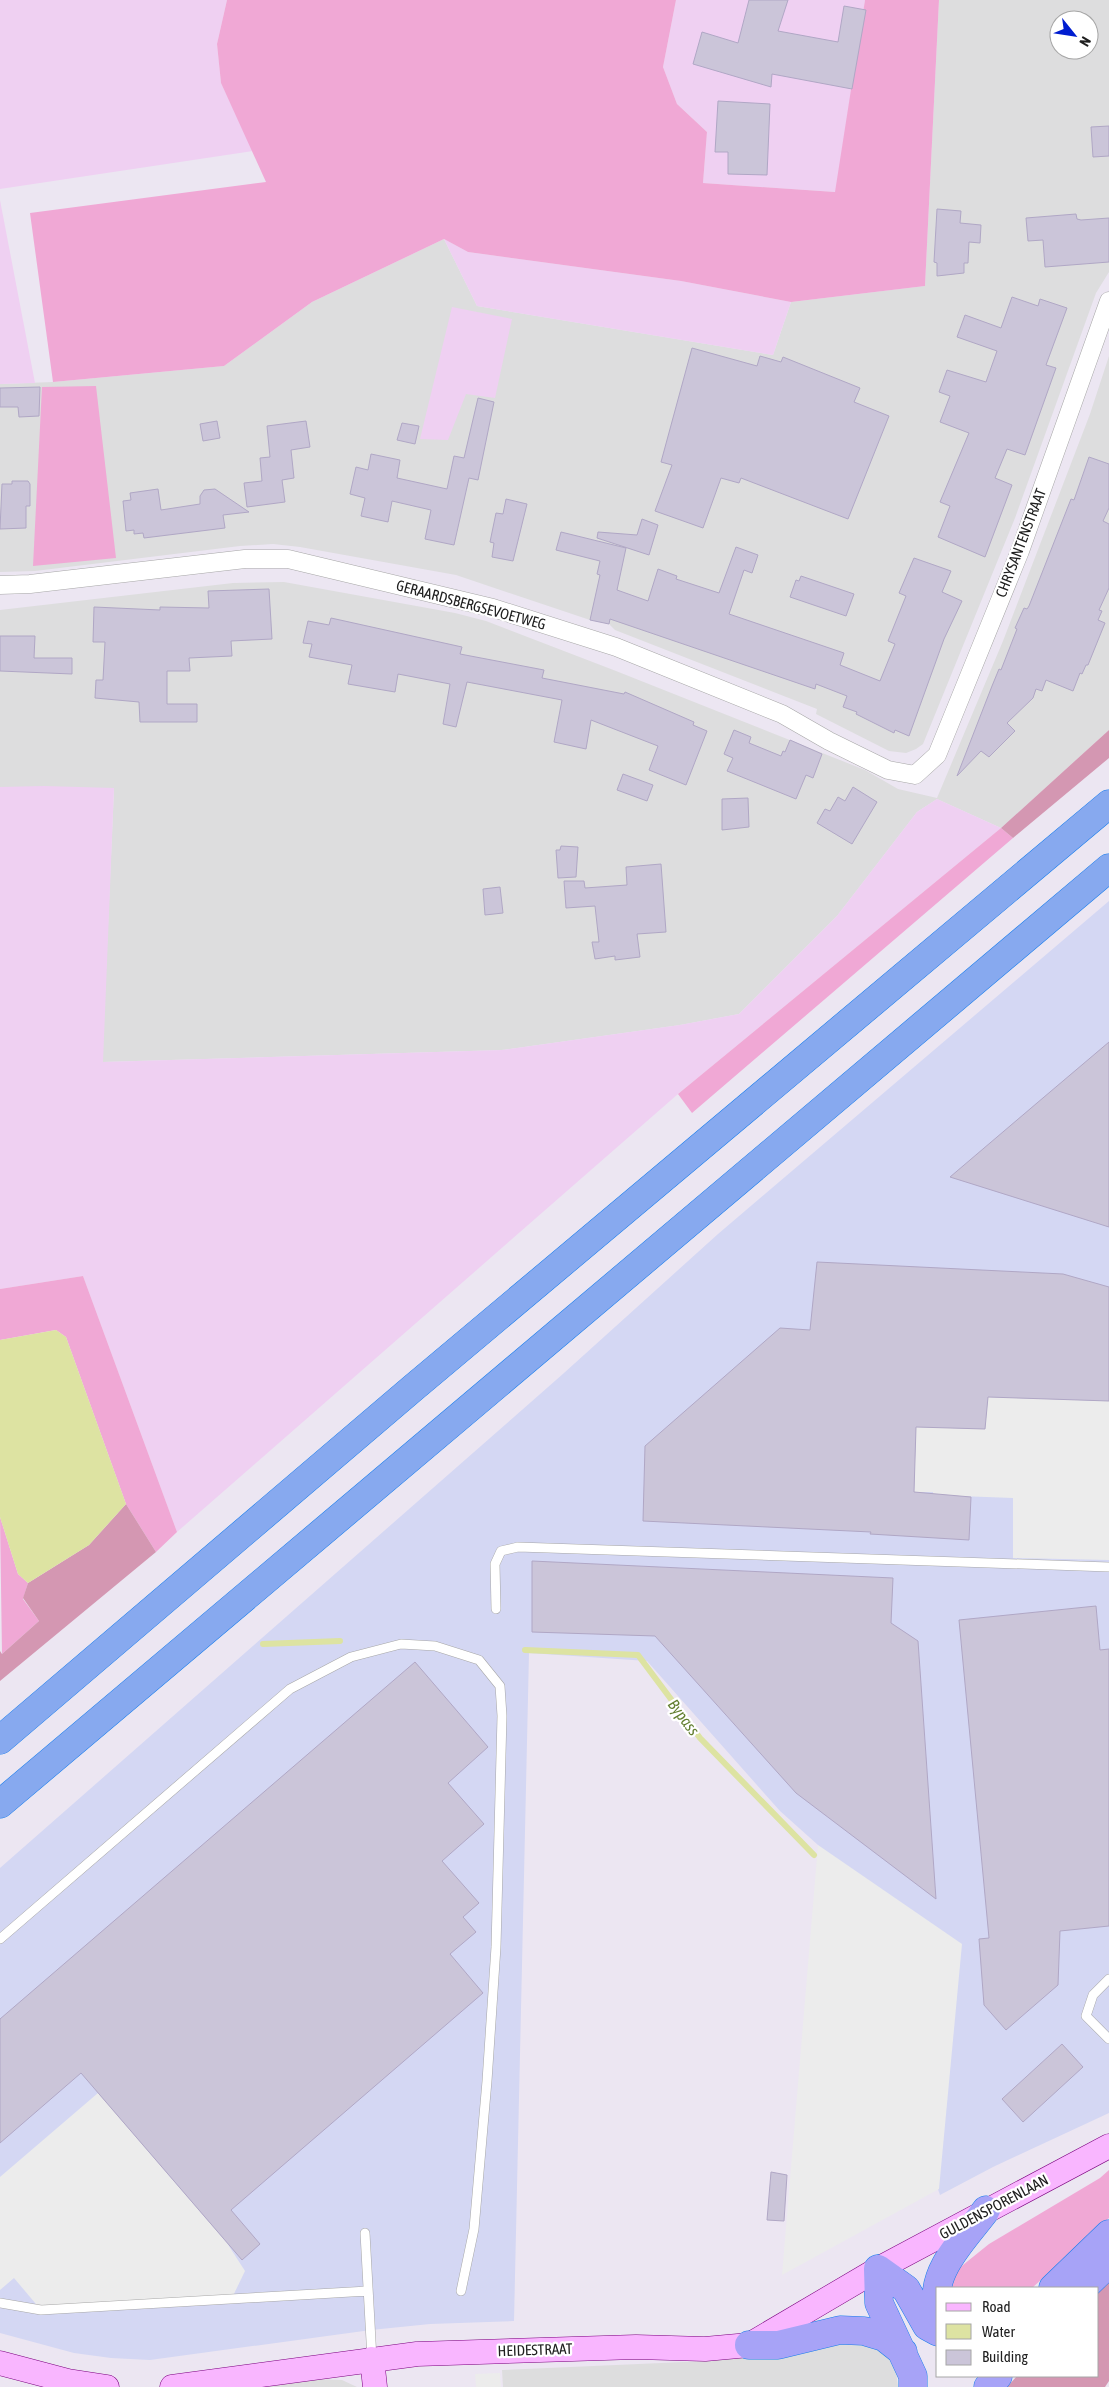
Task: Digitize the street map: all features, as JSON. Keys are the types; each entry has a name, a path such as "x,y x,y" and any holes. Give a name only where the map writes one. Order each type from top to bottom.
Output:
{"highway":[{"path":"0,1740 413,1388 1109,804"},
{"path":"0,1804 1109,868"},
{"path":"936,2287 942,2271 986,2210"},
{"path":"1054,2287 1109,2234"},
{"path":"1084,2287 1109,2263"},
{"path":"878,2269 906,2289 927,2326 936,2331"},
{"path":"878,2269 879,2303 903,2352 913,2376 914,2387"},
{"path":"749,2344 778,2345 840,2330 864,2330 884,2337 903,2352"},
{"path":"988,2387 997,2377"}],"main road":[{"name":"GULDENSPORENLAAN","path":"878,2269 1109,2146"},
{"name":"HEIDESTRAAT","path":"172,2387 417,2354 514,2350 706,2349 749,2344 878,2269"},
{"path":"372,2359 375,2387"},
{"path":"0,2364 68,2382 107,2387"}],"street":[{"name":"CHRYSANTENSTRAAT","path":"915,775 937,755 941,746 1020,551 1109,301"},
{"name":"GERAARDSBERGSEVOETWEG","path":"0,585 30,584 245,559 288,559 493,608 616,646 782,714 829,741 888,770 915,775"}],"lane":[{"path":"496,1609 495,1564 502,1551 518,1546 1109,1567"},
{"path":"0,1939 290,1689 350,1658 401,1644 435,1646 479,1660 500,1686 502,1716 496,1947 487,2082 474,2229 461,2291"},
{"path":"1109,1979 1093,1995 1086,2016 1109,2040"},
{"path":"365,2233 372,2359"},
{"path":"0,2303 41,2310 368,2291"}],"shaded area":[{"path":"0,0 227,0 217,44 221,83 253,151 0,189"},
{"path":"227,0 676,0 663,67 677,104 707,132 703,183 835,192 865,0 939,0 925,286 791,302 681,281 468,252 444,239 312,302 224,366 53,382 30,213 266,182 221,83 217,44"},
{"path":"676,0 865,0 836,192 703,183 707,132 677,104 663,67"},
{"path":"939,0 1109,0 1109,272 1096,293 1015,518 923,744 906,753 889,751 816,714 817,709 615,630 609,624 590,620 456,575 300,547 273,544 240,546 35,571 0,572 0,384 53,382 224,366 312,302 444,239 477,306 773,355 791,302 925,286"},
{"path":"0,200 35,383 0,384"},
{"path":"444,239 468,252 681,281 791,302 773,355 477,306"},
{"path":"452,307 512,319 495,398 466,394 448,440 420,439"},
{"path":"1109,356 1109,730 1001,828 937,799 917,812 837,916 739,1014 680,1025 502,1050 102,1062 114,789 0,787 0,610 233,583 284,582 455,613 486,621 616,671 865,770 898,789 937,798 1003,641 1090,414"},
{"path":"96,386 116,558 33,566 42,387"},
{"path":"1109,730 1109,758 1013,838 1001,828"},
{"path":"0,787 114,788 103,1062 502,1050 680,1025 739,1014 837,916 917,812 937,799 1001,828 678,1094 177,1532 83,1276 0,1289"},
{"path":"1001,828 1013,838 692,1113 678,1094"},
{"path":"1109,901 1109,2113 993,2167 940,2195 818,1845 780,1811 647,1661 529,1653 514,2321 430,2324 371,2330 150,2360 111,2358 74,2353 0,2333 0,1868 564,1373 718,1234"},
{"path":"83,1276 177,1532 156,1552 126,1504 66,1337 56,1330 0,1340 0,1289"},
{"path":"988,1397 1109,1401 1109,1560 1013,1558 1013,1498 933,1495 933,1492 914,1492 916,1427 985,1429"},
{"path":"126,1504 156,1552 0,1681 0,1651 2,1654 39,1621 23,1598 28,1583 89,1545"},
{"path":"0,1517 18,1574 28,1583 23,1599 39,1621 2,1654"},
{"path":"818,1845 962,1944 939,2189 782,2275"},
{"path":"98,2093 227,2243 245,2271 232,2298 41,2310 14,2278 0,2290 0,2177"},
{"path":"1109,2170 1109,2218 1033,2287 950,2287 958,2269 989,2244 1100,2178"},
{"path":"1109,2282 1109,2381 1105,2387 1007,2387 1016,2377 1099,2377 1099,2292"},
{"path":"856,2338 875,2343 890,2357 896,2371 898,2387 503,2387 502,2370 707,2361 791,2351"},
{"path":"500,2373 501,2387 476,2387 475,2374"},
{"path":"311,2379 342,2380 357,2387 267,2387"}],"water":[{"path":"56,1330 66,1337 126,1504 89,1545 28,1583 18,1574 0,1517 0,1340"}],"building":[{"path":"749,0 788,0 778,31 838,42 844,6 866,10 852,89 772,74 771,87 693,64 702,32 738,43"},
{"path":"718,101 770,104 767,175 728,174 728,152 715,152"},
{"path":"1109,126 1109,156 1093,157 1091,127"},
{"path":"937,209 961,211 960,223 981,225 980,243 969,242 968,263 964,263 964,273 937,276 937,263 934,262"},
{"path":"1076,214 1077,219 1081,220 1109,218 1109,262 1045,267 1043,240 1028,241 1026,218"},
{"path":"1012,297 1038,306 1040,299 1067,308 1046,365 1056,368 1025,455 1007,449 995,478 1012,485 985,557 938,537 950,506 940,502 969,433 940,422 950,396 939,392 947,370 986,382 997,351 957,337 965,315 1001,328"},
{"path":"692,348 757,366 760,356 781,362 783,357 860,388 854,402 889,416 848,519 741,478 739,483 721,478 703,528 655,511 672,465 661,462"},
{"path":"40,387 39,416 19,417 18,407 0,407 0,388"},
{"path":"478,398 494,402 478,480 469,478 454,545 425,539 431,510 392,501 388,522 361,516 365,498 350,494 356,467 368,470 371,454 400,460 397,478 447,489 454,456 464,458"},
{"path":"217,421 220,438 203,441 200,424"},
{"path":"306,421 310,447 291,450 294,478 282,480 285,502 247,507 244,483 262,481 260,458 270,457 267,426"},
{"path":"402,423 419,426 415,444 397,440"},
{"path":"1089,457 1109,464 1109,508 1103,521 1109,524 1109,588 1099,610 1102,611 1098,620 1105,623 1088,665 1086,665 1082,674 1080,673 1073,691 1046,680 1042,691 1036,689 1033,698 1007,723 1015,731 989,757 981,751 957,776 999,669 1001,670 1017,629 1015,628 1024,608 1027,609 1029,606 1071,499 1074,500"},
{"path":"12,481 28,481 30,484 30,506 26,506 26,528 0,529 2,484 12,484"},
{"path":"158,489 161,510 200,504 200,496 204,490 215,489 249,512 223,515 225,528 144,538 143,533 134,534 134,530 126,531 123,501 131,500 130,493"},
{"path":"506,499 527,504 513,561 492,557 494,543 490,542 496,513 503,514"},
{"path":"642,519 658,525 649,555 597,538 598,532 637,535"},
{"path":"561,532 626,548 617,590 648,601 658,569 677,576 676,579 719,593 736,547 758,555 752,573 744,570 729,614 844,653 840,665 880,681 895,644 888,641 906,596 899,593 914,558 951,571 942,592 962,601 944,639 909,736 895,730 894,733 856,714 857,712 843,707 847,696 816,684 815,689 610,619 609,624 590,620 600,575 597,574 600,561 556,550"},
{"path":"801,576 854,594 846,616 790,597 796,580 799,581"},
{"path":"269,589 272,639 231,641 232,656 189,658 190,671 167,671 167,704 197,704 197,722 140,722 139,702 95,698 96,680 103,680 105,642 93,642 94,607 160,610 160,607 209,608 208,591"},
{"path":"331,618 462,647 460,654 544,670 542,678 624,694 625,692 694,722 693,725 707,731 686,785 649,770 658,746 591,720 586,749 554,742 562,700 467,682 456,727 443,724 450,684 398,674 395,692 348,684 352,665 309,657 312,644 303,643 308,621 329,625"},
{"path":"0,636 35,636 34,658 72,658 72,674 0,671"},
{"path":"734,730 751,737 749,743 781,756 783,751 785,752 790,740 822,754 813,778 806,775 796,799 727,771 733,758 724,754"},
{"path":"623,774 653,785 647,801 617,790"},
{"path":"853,787 877,802 852,844 817,823 825,809 830,811 838,797 845,801"},
{"path":"748,798 749,827 722,830 722,799"},
{"path":"561,846 578,847 576,877 558,878 556,850 560,850"},
{"path":"661,864 666,932 637,934 640,957 615,960 615,956 595,959 592,942 599,942 595,906 566,908 564,881 584,881 585,888 627,885 626,867"},
{"path":"500,887 503,913 485,915 483,889"},
{"path":"1109,1042 1109,1227 950,1177 1037,1103"},
{"path":"817,1262 1063,1274 1109,1287 1109,1401 988,1397 985,1429 916,1427 914,1492 971,1497 969,1540 870,1534 871,1532 643,1521 645,1446 780,1328 810,1330"},
{"path":"532,1561 893,1578 891,1623 918,1641 936,1899 796,1793 655,1636 532,1632"},
{"path":"1096,1606 1100,1650 1109,1649 1109,1926 1060,1931 1058,1985 1006,2030 984,2005 979,1939 989,1938 959,1620"},
{"path":"415,1662 488,1747 448,1783 484,1824 442,1861 479,1903 463,1917 476,1932 450,1954 483,1993 231,2210 260,2244 242,2260 81,2073 0,2143 0,2019"},
{"path":"1062,2044 1083,2067 1023,2122 1002,2099"},
{"path":"771,2172 787,2175 784,2221 767,2220"}],"waterway":[{"name":"Bypass","path":"263,1644 340,1641"},
{"name":"Bypass","path":"525,1650 638,1655 700,1738 814,1855"}]}
